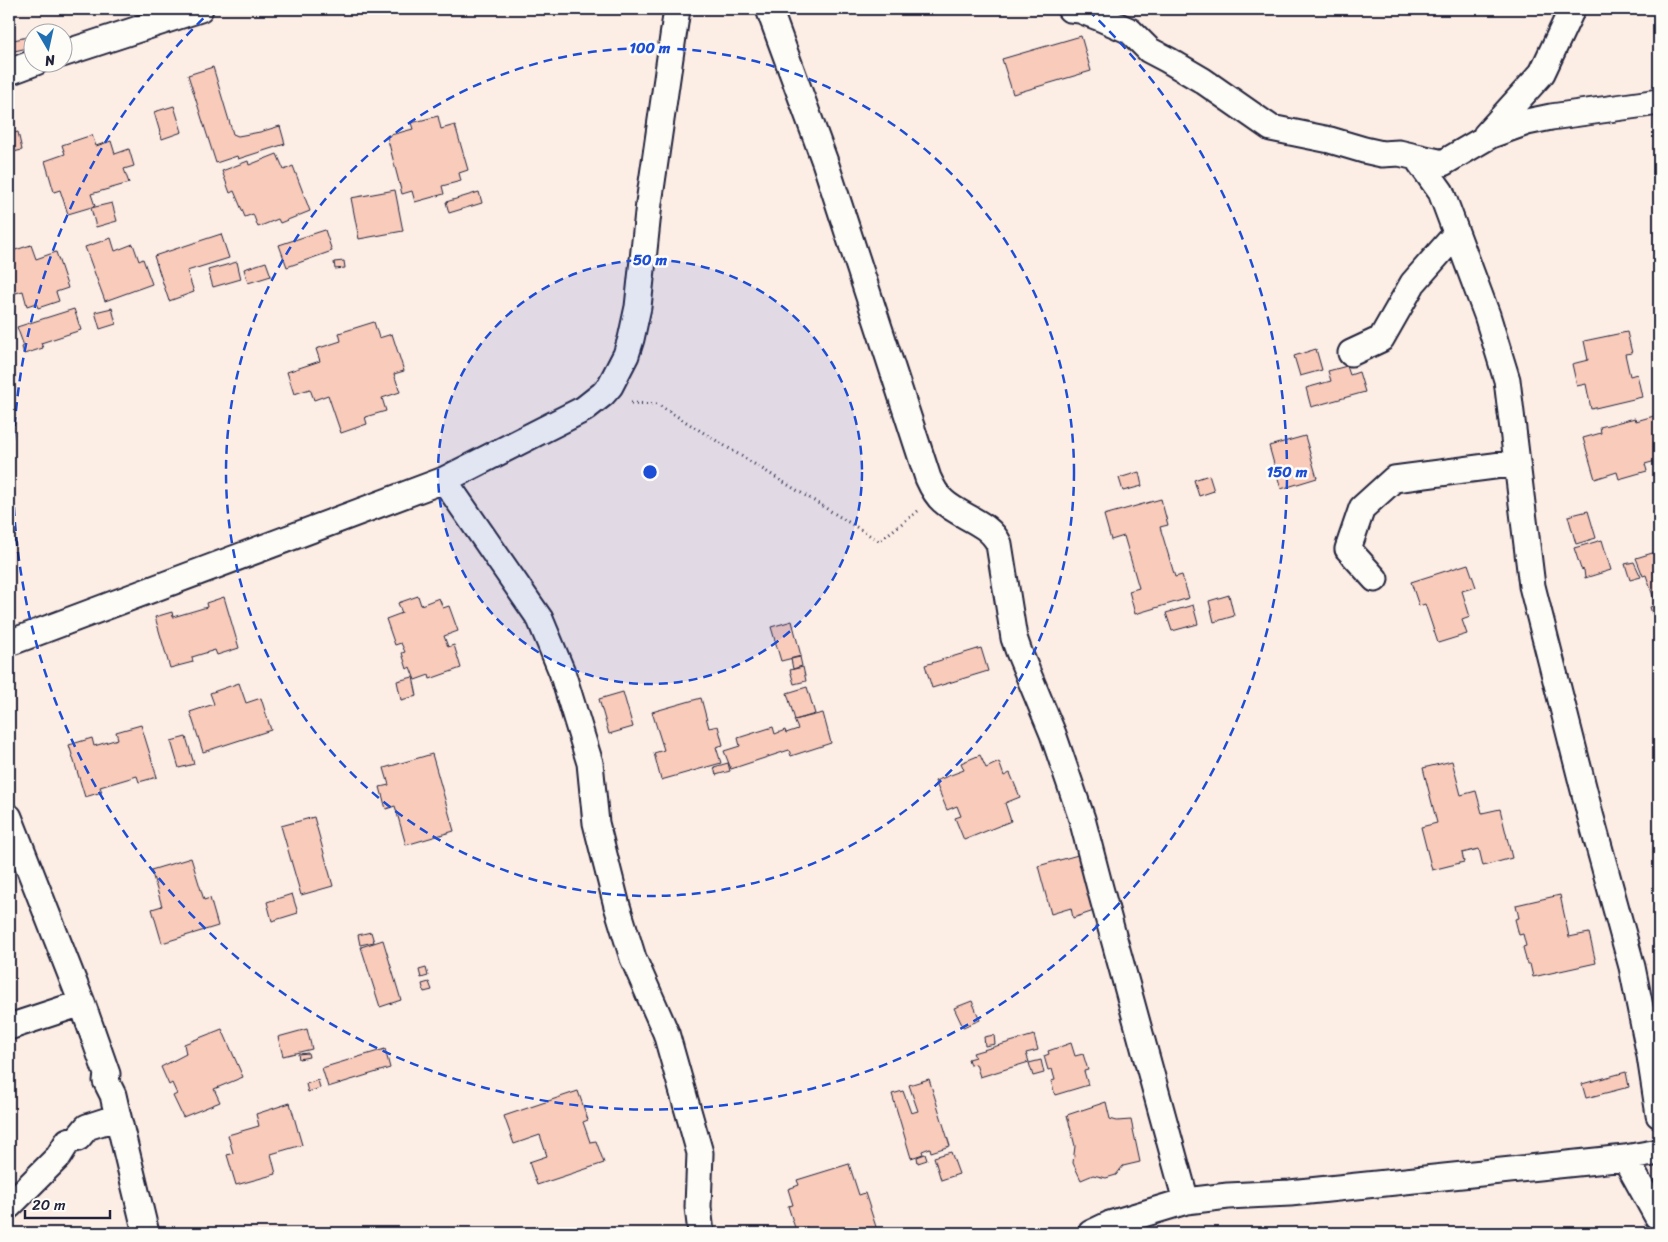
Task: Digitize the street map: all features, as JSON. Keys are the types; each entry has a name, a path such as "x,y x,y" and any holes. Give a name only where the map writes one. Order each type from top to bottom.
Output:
{"street":[{"path":"72,51 200,9"},
{"path":"9,643 444,480 584,409 595,401 610,386 626,354 638,308 648,203 677,9"},
{"path":"769,9 825,162 928,478 938,496 962,515 991,531 998,542 1014,638 1018,652 1059,750 1082,819 1186,1201"},
{"path":"1070,9 1089,14 1130,31 1149,50 1202,80 1271,128 1330,140 1382,154 1399,153 1443,163 1503,130 1540,118 1659,102"},
{"path":"1482,141 1542,73 1572,9"},
{"path":"9,72 22,67"},
{"path":"1416,157 1441,192 1487,316 1506,380 1532,586 1590,814 1632,967 1650,1056 1659,1115"},
{"path":"1351,353 1381,340 1413,283 1456,234"},
{"path":"1375,578 1348,550 1362,508 1394,479 1517,463"},
{"path":"444,480 540,619 562,672 590,763 596,824 616,906 633,958 666,1033 700,1154 698,1207 701,1233"},
{"path":"9,817 82,1003 107,1074 106,1081 118,1117 146,1233"},
{"path":"9,1027 82,1003"},
{"path":"9,1206 58,1157 68,1141 78,1138 87,1127 118,1117"},
{"path":"1091,1233 1110,1224 1186,1201 1228,1196 1290,1193 1625,1158 1659,1152"},
{"path":"1625,1158 1657,1220"}],"path":[{"path":"595,401 657,404 879,542 938,496"}],"building":[{"path":"1081,36 1091,71 1013,94 1002,59"},
{"path":"22,38 22,49 10,52 9,41"},
{"path":"213,67 233,134 238,136 280,126 285,144 238,159 237,156 216,163 188,75"},
{"path":"174,106 182,132 162,139 154,112"},
{"path":"438,116 441,129 455,125 468,170 459,173 461,181 442,186 444,194 415,202 412,191 402,194 387,136 413,129 411,123"},
{"path":"18,132 22,150 9,153 9,134"},
{"path":"92,135 96,146 111,141 115,154 129,149 134,166 124,169 129,183 91,194 95,206 68,214 60,190 54,192 45,161 65,154 62,145"},
{"path":"277,154 284,170 293,166 310,211 280,223 278,219 258,227 253,214 245,217 234,191 230,193 222,171 248,161 249,165"},
{"path":"395,190 403,231 359,239 351,198"},
{"path":"479,192 482,203 449,213 446,202"},
{"path":"112,203 117,221 96,227 91,208"},
{"path":"325,230 332,251 287,267 279,245"},
{"path":"221,234 229,258 187,271 194,292 169,301 154,256"},
{"path":"111,238 115,251 133,244 139,261 143,259 152,284 105,301 85,247"},
{"path":"31,245 36,259 56,252 68,288 56,292 59,301 38,308 36,303 27,306 23,291 9,295 9,268 14,267 9,252"},
{"path":"344,261 345,268 335,269 334,262"},
{"path":"237,262 241,279 213,287 208,270"},
{"path":"266,262 271,276 248,283 244,269"},
{"path":"112,308 116,324 100,329 95,312"},
{"path":"74,309 81,330 41,343 43,348 24,354 22,347 24,346 17,327"},
{"path":"374,322 379,338 392,334 404,371 394,374 400,392 382,398 386,411 365,417 367,424 341,433 328,395 314,400 310,389 294,394 287,372 320,361 316,349 341,341 339,333"},
{"path":"1627,332 1632,353 1625,354 1630,376 1637,374 1642,397 1591,409 1586,384 1577,386 1572,364 1588,360 1584,341"},
{"path":"1316,349 1322,370 1300,376 1294,356"},
{"path":"1347,366 1350,375 1359,372 1365,392 1311,407 1306,388 1331,381 1328,371"},
{"path":"1654,416 1659,434 1659,460 1645,464 1647,471 1619,479 1617,472 1595,479 1583,438 1601,433 1600,427 1635,418 1636,421"},
{"path":"1305,436 1317,478 1281,489 1269,446"},
{"path":"1139,472 1142,486 1123,491 1119,478"},
{"path":"1209,475 1214,491 1199,496 1194,480"},
{"path":"1161,499 1168,525 1160,527 1175,577 1182,575 1189,598 1135,614 1129,591 1139,588 1124,536 1111,540 1104,515"},
{"path":"1588,511 1596,538 1576,544 1568,516"},
{"path":"1602,540 1611,570 1585,578 1584,570 1581,569 1574,548"},
{"path":"1659,551 1658,632 1650,607 1656,605 1646,575 1643,576 1636,558"},
{"path":"1634,562 1641,577 1630,580 1625,564"},
{"path":"1468,564 1476,587 1462,591 1470,617 1462,620 1467,634 1438,643 1425,604 1419,606 1411,582"},
{"path":"1229,595 1234,616 1214,622 1209,601"},
{"path":"418,596 421,605 439,598 443,608 449,606 458,631 444,636 448,647 454,645 461,668 430,679 429,675 415,680 410,667 407,669 402,653 405,652 401,643 395,645 386,619 402,613 398,603"},
{"path":"224,597 239,648 217,655 215,650 192,657 193,662 170,668 155,617 172,612 173,617 207,607 206,603"},
{"path":"1193,605 1198,624 1172,631 1166,613"},
{"path":"792,621 801,656 781,661 771,627"},
{"path":"981,648 988,671 932,688 925,665"},
{"path":"800,657 802,666 793,669 791,659"},
{"path":"803,667 806,681 794,684 790,670"},
{"path":"413,677 417,696 401,700 397,681"},
{"path":"239,683 246,703 261,698 271,730 203,752 190,712 214,704 210,693"},
{"path":"807,687 815,714 795,720 787,693"},
{"path":"623,692 633,727 609,734 599,699"},
{"path":"701,698 709,728 718,726 723,745 716,747 721,763 661,780 654,753 664,750 652,712"},
{"path":"823,713 831,743 791,756 789,750 731,769 724,751 740,746 738,738 773,727 775,734 785,730 786,733 798,729 794,720"},
{"path":"141,725 157,777 139,782 137,776 100,787 102,792 85,797 69,745 92,738 94,746 118,739 116,732"},
{"path":"186,737 194,764 179,768 171,741"},
{"path":"432,754 454,831 406,845 395,806 386,809 380,787 389,785 384,768"},
{"path":"980,755 986,768 999,762 1004,776 1010,773 1020,797 1005,803 1011,821 964,840 955,818 961,816 957,806 947,810 935,781 964,770 961,763"},
{"path":"1452,761 1461,795 1476,791 1482,813 1500,809 1512,858 1483,866 1479,849 1462,853 1464,862 1432,870 1421,827 1437,823 1423,768"},
{"path":"728,763 730,771 716,775 714,767"},
{"path":"314,817 333,886 301,895 281,826"},
{"path":"1078,855 1094,911 1073,918 1071,908 1051,914 1038,866"},
{"path":"191,858 204,900 210,898 218,926 162,943 152,909 162,906 151,870"},
{"path":"292,894 298,913 272,921 267,902"},
{"path":"1560,895 1569,937 1589,933 1596,963 1533,977 1530,964 1527,964 1523,947 1526,946 1523,934 1519,935 1515,919 1519,918 1516,905"},
{"path":"371,932 374,942 360,945 358,935"},
{"path":"383,940 401,1000 380,1007 361,947"},
{"path":"426,968 428,976 421,978 419,970"},
{"path":"429,982 432,990 424,992 422,984"},
{"path":"972,1001 980,1020 963,1027 954,1008"},
{"path":"222,1029 243,1077 214,1089 220,1102 183,1117 173,1096 177,1094 172,1083 169,1085 161,1067 186,1054 184,1044"},
{"path":"307,1029 312,1049 283,1056 278,1037"},
{"path":"994,1035 995,1044 985,1046 984,1037"},
{"path":"1034,1035 1038,1050 1026,1053 1029,1062 980,1077 976,1064 970,1065 968,1059 975,1057 973,1053"},
{"path":"1071,1043 1075,1056 1083,1054 1088,1070 1084,1071 1088,1085 1055,1095 1051,1081 1055,1080 1052,1069 1048,1070 1044,1056 1049,1054 1048,1051"},
{"path":"385,1049 390,1068 328,1087 322,1068"},
{"path":"308,1053 309,1057 299,1059 298,1054"},
{"path":"1041,1060 1044,1073 1033,1076 1029,1063"},
{"path":"1626,1072 1629,1087 1586,1098 1582,1084"},
{"path":"929,1079 950,1146 931,1152 930,1148 922,1151 923,1154 911,1158 892,1094 903,1091 911,1113 918,1111 909,1085"},
{"path":"318,1080 320,1088 308,1092 306,1084"},
{"path":"578,1091 588,1120 583,1122 590,1142 596,1141 604,1163 537,1185 529,1162 547,1156 540,1135 514,1144 504,1116"},
{"path":"1106,1102 1110,1119 1117,1121 1131,1120 1140,1162 1123,1166 1116,1175 1106,1178 1093,1175 1081,1180 1073,1163 1075,1146 1067,1115"},
{"path":"290,1103 302,1145 271,1154 276,1174 236,1185 227,1155 233,1153 228,1135 259,1126 256,1114"},
{"path":"951,1152 959,1174 941,1180 934,1157"},
{"path":"925,1154 927,1160 918,1163 917,1157"},
{"path":"849,1164 859,1195 865,1193 878,1233 809,1233 807,1227 796,1231 788,1206 793,1205 788,1189 799,1185 797,1180"}]}
